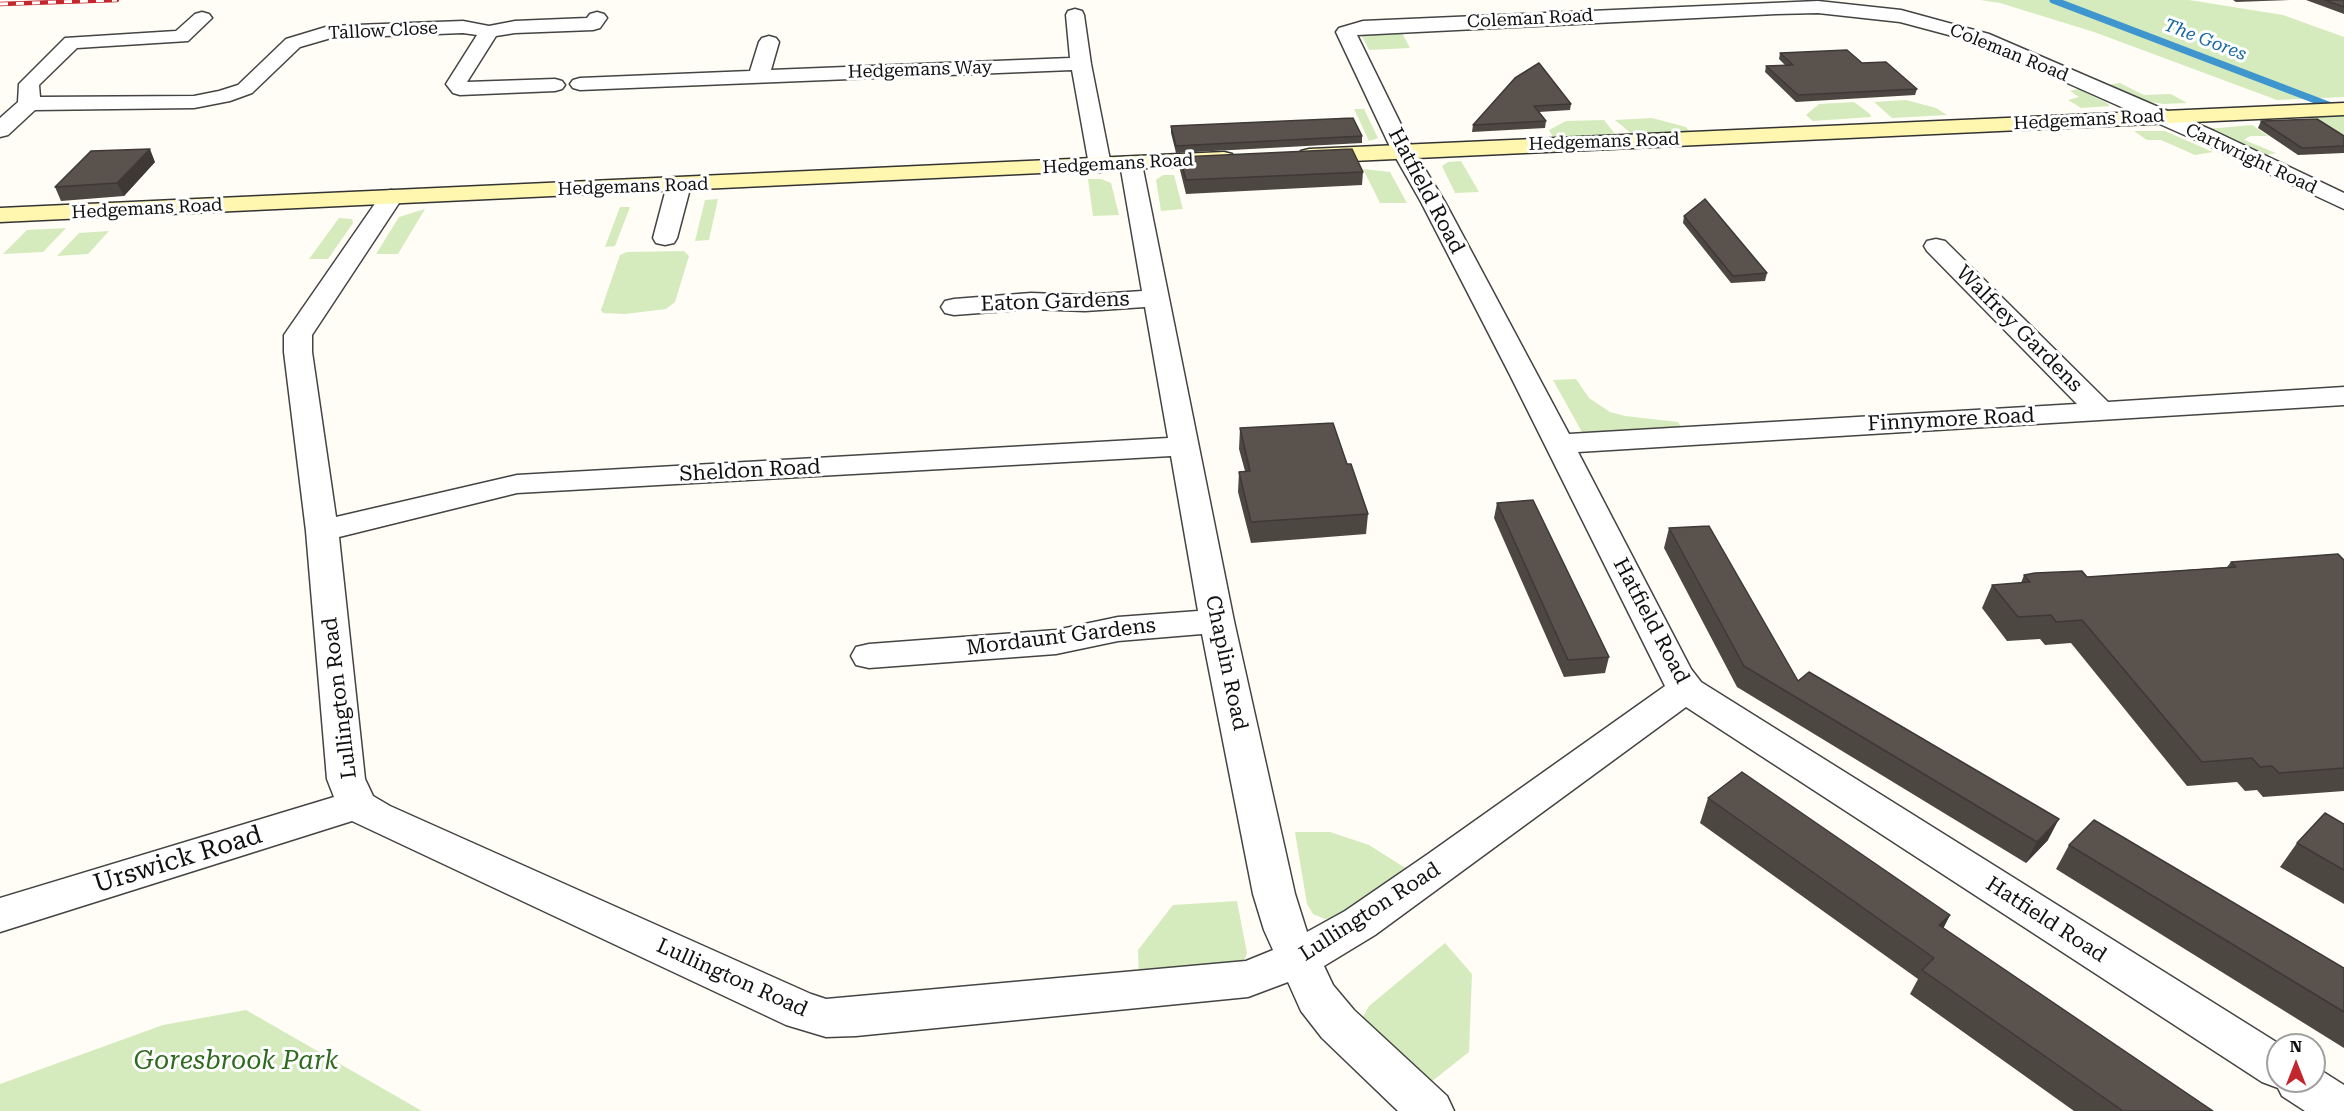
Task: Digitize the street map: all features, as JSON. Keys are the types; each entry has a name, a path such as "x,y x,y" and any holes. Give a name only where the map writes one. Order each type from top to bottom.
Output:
{"street":[{"name":"Coleman Road","path":"1351,29 1375,26 1776,8 1860,11 1901,16 1982,38 2158,116"},
{"path":"1075,15 1081,64 1116,164"},
{"path":"0,130 29,105 29,84 72,42 182,37 202,18"},
{"name":"Tallow Close","path":"29,105 194,102 223,97 245,89 293,43 330,32 463,27 489,32 515,27 593,24 597,18"},
{"name":"Hatfield Road","path":"1351,29 1346,32 1346,36 1403,151 1437,210 1676,674 1688,691 2266,1060"},
{"path":"489,32 456,84 460,89 555,85"},
{"path":"759,76 769,42"},
{"name":"Hedgemans Way","path":"580,84 1081,64"},
{"name":"Hedgemans Road","path":"1285,157 2344,109"},
{"name":"Cartwright Road","path":"2158,116 2206,136 2344,202"},
{"name":"Hedgemans Road","path":"0,215 1249,158"},
{"name":"Chaplin Road","path":"1116,164 1155,298 1217,621 1274,894 1298,959 1317,998 1338,1024 1430,1111"},
{"path":"665,238 680,185"},
{"name":"Lullington Road","path":"391,197 298,335 298,352 322,531 346,779 357,804 376,817 781,1001 826,1018 856,1017 1248,979 1298,959 1370,916 1676,696 1688,691"},
{"name":"Walfrey Gardens","path":"1936,246 2101,411"},
{"name":"Eaton Gardens","path":"954,307 1031,301 1084,303 1155,298"},
{"name":"Finnymore Road","path":"1558,444 2344,396"},
{"name":"Sheldon Road","path":"322,531 476,492 517,484 1183,446"},
{"name":"Mordaunt Gardens","path":"869,656 1056,642 1118,628 1217,621"},
{"name":"Urswick Road","path":"0,915 357,804"},
{"path":"2317,1093 2344,1110"}],"green space":[{"path":"1980,0 2189,0 2283,15 2344,37 2344,97 2277,100 2094,32 2000,3"},
{"path":"1401,31 1410,48 1369,50 1362,36 1364,34"},
{"path":"2120,83 2144,95 2171,94 2187,103 2164,104 2145,101 2108,85"},
{"path":"2078,89 2110,106 2081,108 2068,100 2079,97 2070,91"},
{"path":"1906,100 1936,108 1947,115 1892,118 1874,102"},
{"path":"1854,102 1871,117 1813,121 1806,115 1819,104"},
{"path":"1354,109 1364,109 1378,138 1369,141"},
{"path":"2344,114 2344,139 2305,115"},
{"path":"1652,118 1686,127 1691,133 1633,135 1615,120"},
{"path":"1604,120 1615,134 1607,137 1554,139 1549,130 1566,121"},
{"path":"2252,125 2268,136 2250,136 2244,140 2276,153 2261,156 2207,129"},
{"path":"2134,131 2165,131 2213,152 2195,155 2161,140 2147,140"},
{"path":"1461,161 1479,192 1455,193 1442,166 1448,162"},
{"path":"1363,169 1390,172 1407,203 1380,203"},
{"path":"1163,175 1174,175 1183,209 1161,211 1156,180"},
{"path":"1088,179 1101,179 1111,183 1119,215 1093,216"},
{"path":"718,199 709,240 695,241 705,200"},
{"path":"620,207 630,207 615,246 605,247"},
{"path":"425,209 398,254 376,254 399,217"},
{"path":"339,218 352,219 353,223 328,259 309,259"},
{"path":"66,228 43,252 3,254 27,230"},
{"path":"109,231 88,254 57,256 79,233"},
{"path":"684,251 689,256 675,302 666,309 625,314 603,313 601,310 620,255 627,252"},
{"path":"1576,379 1589,398 1610,412 1678,422 1686,434 1583,434 1553,380"},
{"path":"1295,832 1330,832 1369,845 1407,869 1340,916 1325,919 1313,914 1307,904"},
{"path":"1237,901 1247,953 1243,964 1139,981 1138,950 1173,905"},
{"path":"1445,943 1472,974 1469,1052 1426,1086 1361,1020 1369,1006"},
{"name":"Goresbrook Park","path":"246,1010 422,1111 0,1111 0,1084 163,1025"}],"building":[{"path":"2325,0 2344,0 2344,7"},
{"path":"1847,50 1862,63 1886,62 1917,89 1798,95 1766,66 1793,65 1780,53"},
{"path":"1539,63 1571,104 1534,106 1546,121 1473,125 1515,78"},
{"path":"1353,118 1362,136 1176,146 1171,126"},
{"path":"2317,119 2344,136 2344,146 2302,148 2261,121"},
{"path":"150,149 117,183 55,187 91,151"},
{"path":"1352,149 1363,172 1186,180 1180,157"},
{"path":"1705,199 1767,273 1733,276 1684,216"},
{"path":"1333,423 1347,464 1351,464 1368,514 1251,522 1239,472 1250,471 1240,428"},
{"path":"1533,500 1609,657 1568,660 1497,503"},
{"path":"1709,526 1798,681 1809,672 2059,819 2037,842 1744,666 1669,528"},
{"path":"2338,554 2344,560 2344,768 2279,773 2272,766 2260,767 2252,758 2202,762 2082,620 2056,622 2051,615 2018,617 1992,585 2030,582 2024,575 2035,573 2082,571 2087,577 2236,567 2231,562"},
{"path":"1742,772 1950,915 1939,925 2213,1111 2123,1111 1922,970 1934,958 1708,798"},
{"path":"2325,813 2344,824 2344,870 2297,843"},
{"path":"2094,820 2344,968 2344,1012 2069,845"}],"waterway":[{"name":"The Gores","path":"2053,0 2344,111"}],"railway":[{"path":"0,4 117,0"}]}
